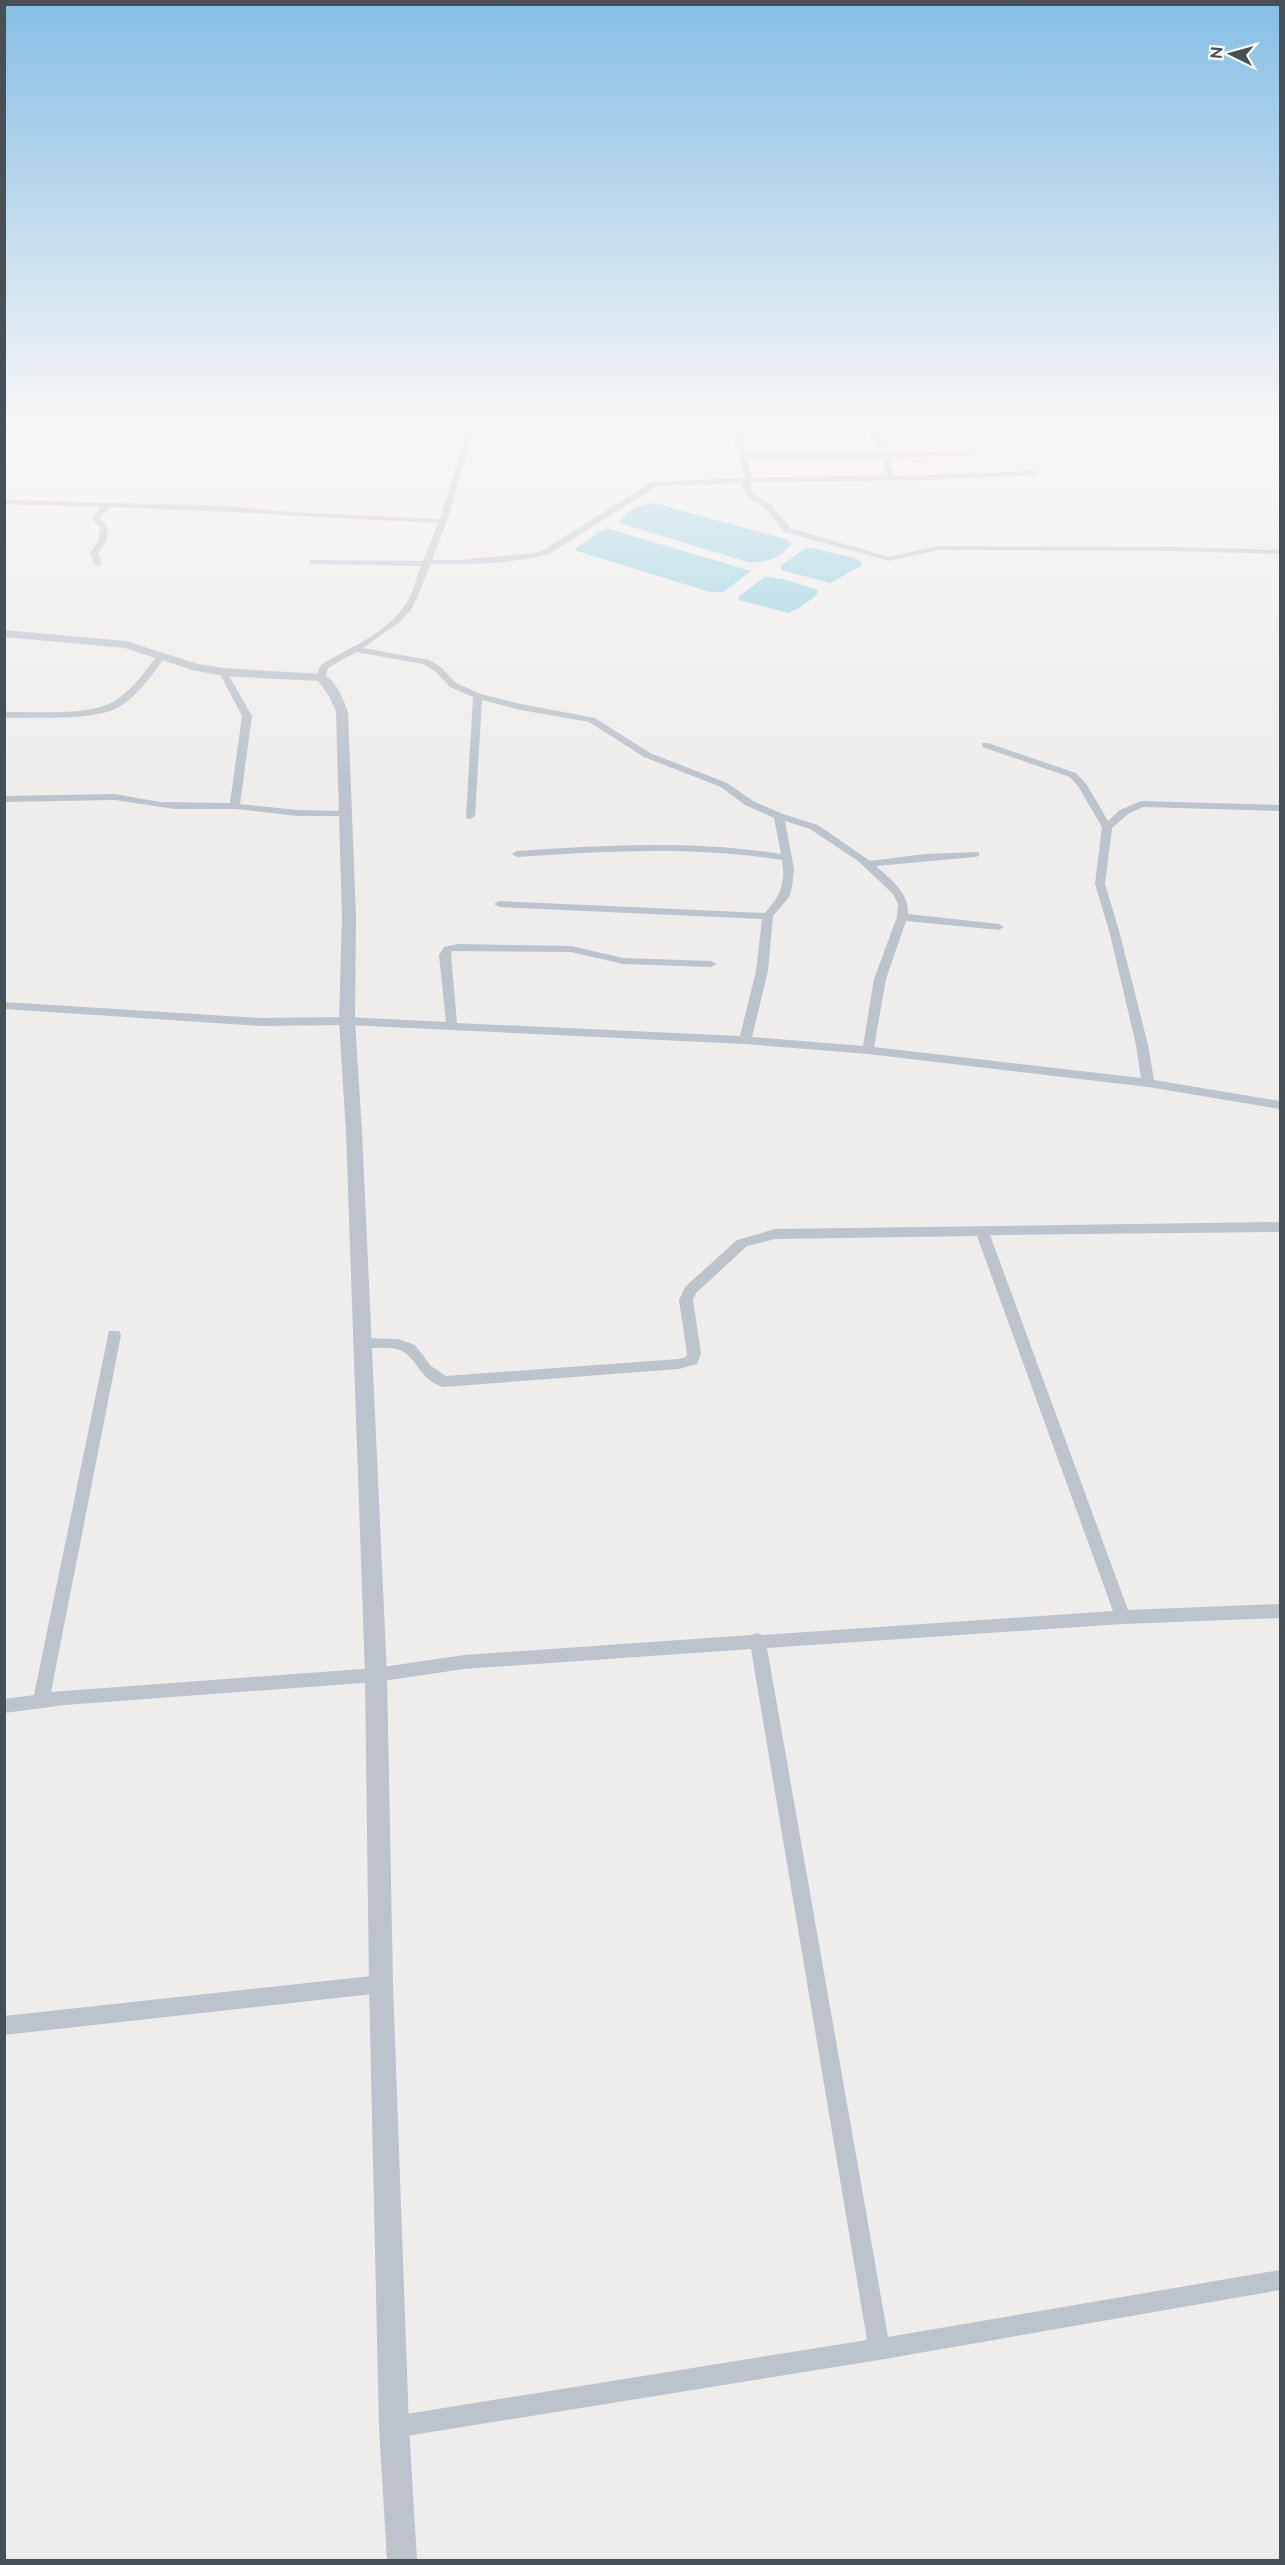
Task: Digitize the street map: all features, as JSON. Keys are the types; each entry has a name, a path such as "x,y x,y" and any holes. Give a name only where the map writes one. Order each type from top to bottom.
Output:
{"street":[{"path":"98,564 94,553 101,543"},
{"path":"402,2560 394,2427 381,1984 376,1675 347,1021 349,917 342,712 335,695 322,678 322,672 325,666 356,649 398,620 410,605 436,543"},
{"path":"313,562 460,562 536,555 561,543"},
{"path":"832,543 889,559 938,548 1281,552"},
{"path":"4,633 126,645 161,657 223,672 322,678"},
{"path":"356,649 426,662 438,669 453,685 478,696 521,707 592,720 647,755 724,785 749,803 779,816 814,827 840,842 898,893 903,904 902,917 880,979 868,1050"},
{"path":"4,715 96,711 111,708 134,691 161,657"},
{"path":"223,672 247,716 234,801 236,806"},
{"path":"470,816 478,696"},
{"path":"985,745 1073,775 1082,785 1107,827 1100,884 1115,934 1142,1045 1148,1083"},
{"path":"4,799 71,800 115,797 171,806 202,808 236,806 297,813 344,814"},
{"path":"1107,827 1125,812 1141,804 1281,808"},
{"path":"745,1040 762,971 768,916 784,897 789,869 781,839 779,816"},
{"path":"517,854 580,850 712,850 750,851 787,858"},
{"path":"867,864 975,854"},
{"path":"499,904 768,916"},
{"path":"902,917 999,927"},
{"path":"452,1026 445,955 448,949 458,946 571,949 623,961 711,964"},
{"path":"4,1005 109,1014 262,1022 312,1024 347,1021 745,1040 868,1050 1148,1083 1281,1105"},
{"path":"362,1344 398,1344 410,1348 426,1370 443,1382 679,1364 692,1360 694,1354 686,1300 690,1290 742,1243 775,1234 1281,1227"},
{"path":"982,1231 1123,1617"},
{"path":"40,1701 114,1335"},
{"path":"4,1706 40,1701 376,1675 464,1662 758,1640 1123,1617 1281,1611"},
{"path":"758,1640 879,2349"},
{"path":"4,2026 381,1984"},
{"path":"394,2427 879,2349 1281,2280"}],"water":[{"path":"584,543 655,543 751,571 723,592 710,592 574,550"},
{"path":"684,543 792,543 783,553 772,559 748,562"},
{"path":"812,548 855,558 861,562 861,566 830,583 781,570 781,566 804,549"},
{"path":"765,577 783,579 818,590 817,595 788,613 739,600 739,596"}]}
